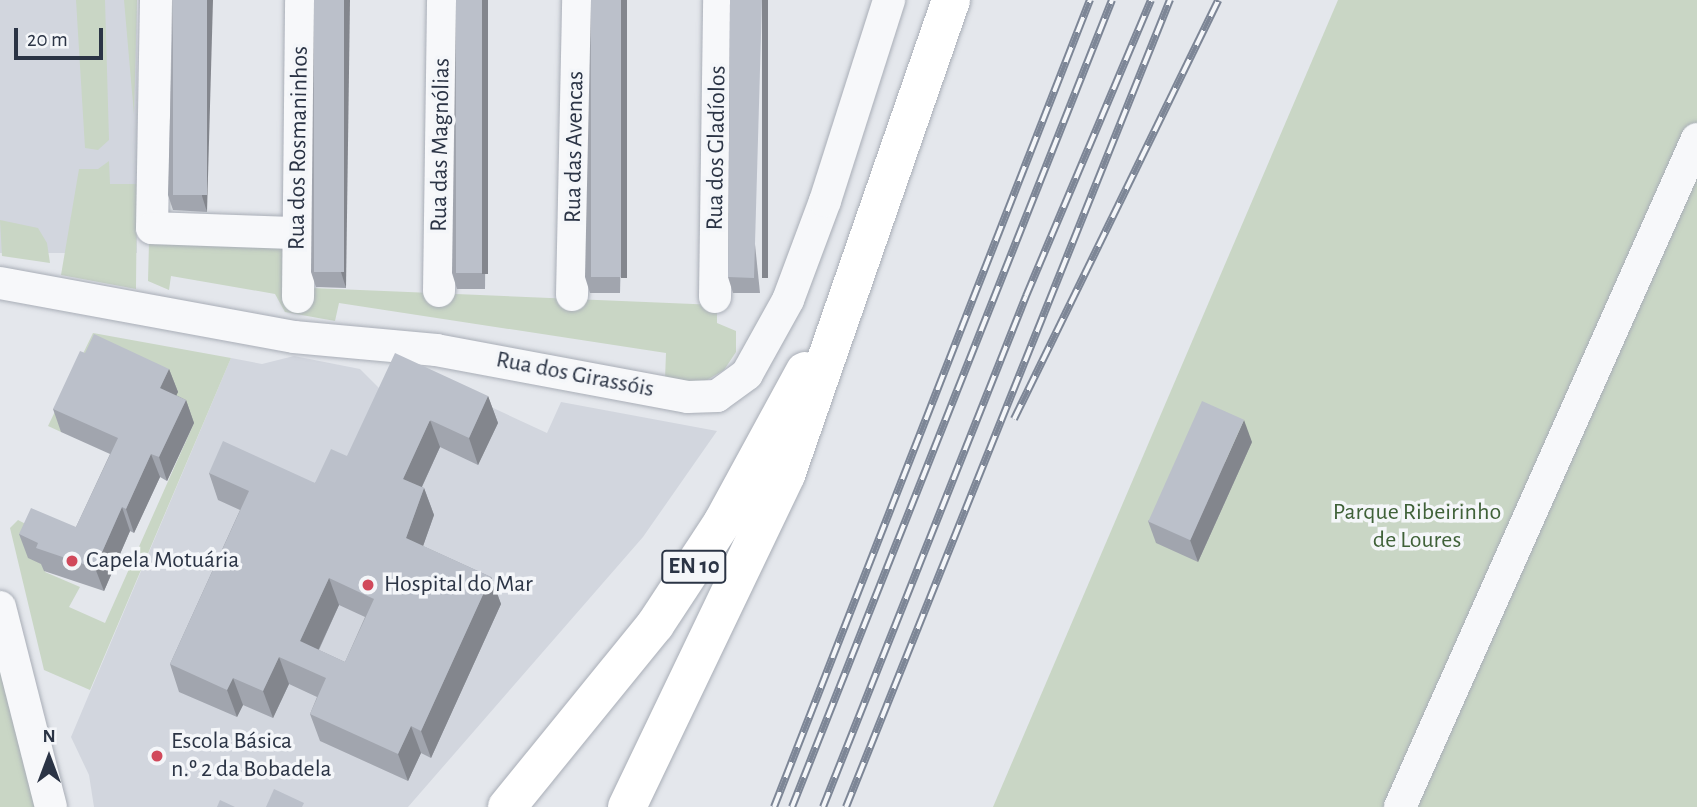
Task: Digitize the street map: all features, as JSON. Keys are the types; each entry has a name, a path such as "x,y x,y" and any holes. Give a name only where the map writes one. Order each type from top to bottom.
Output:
{"main road":[{"name":"EN 10","path":"627,807 786,475 951,0"},
{"name":"EN 10","path":"507,807 655,625 690,573 845,302"}],"street":[{"path":"156,0 152,228 298,233"},
{"name":"Rua dos Rosmaninhos","path":"298,297 301,0"},
{"name":"Rua das Magnólias","path":"439,291 443,0"},
{"name":"Rua das Avencas","path":"572,295 578,0"},
{"name":"Rua dos Gladíolos","path":"715,297 719,0"},
{"name":"Rua dos Girassóis","path":"0,284 295,337 436,350 688,397 717,396 747,374 788,300 825,201 889,0"},
{"path":"1400,807 1697,139"},
{"path":"0,607 51,807"}],"shaded area":[{"path":"0,0 137,0 137,253 0,253"},
{"name":"Hospital do Mar","path":"294,356 360,369 394,403 452,389 547,433 561,402 717,431 643,537 408,807 94,807 89,775 71,737 231,358 262,364"}],"green space":[{"path":"76,0 105,0 109,140 98,150 85,148"},
{"path":"124,0 137,0 134,115"},
{"name":"Parque Ribeirinho de Loures","path":"1338,0 1697,0 1697,807 993,807"},
{"path":"109,161 110,184 137,184 136,289 61,275 79,169 98,169"},
{"path":"0,220 38,228 47,243 50,263 2,256"},
{"path":"149,242 302,247 312,288 717,305 717,323 736,331 736,352 724,370 702,383 665,379 666,353 339,303 335,321 285,312 275,294 171,276 169,290 148,281"},
{"path":"93,333 231,358 90,690 44,670 10,528 18,520 39,531 45,572 80,587 69,607 105,623 194,423 169,411 177,392 61,432 48,426"},
{"path":"0,659 36,807 0,807"}],"building":[{"path":"173,0 207,0 207,195 173,195"},
{"path":"314,0 344,0 344,272 314,272"},
{"path":"456,0 482,0 482,273 456,273"},
{"path":"591,0 621,0 621,277 591,277"},
{"path":"730,0 762,0 754,278 728,277"},
{"path":"94,334 169,369 160,388 186,400 159,457 151,454 126,509 122,507 95,568 36,548 38,543 19,534 31,508 76,527 118,438 53,409 80,351 85,353"},
{"path":"395,353 488,396 469,438 430,420 403,479 424,488 406,538 491,577 421,731 411,726 398,754 310,714 326,678 279,657 263,691 233,678 227,690 170,664 249,491 209,473 223,441 315,483 331,449 347,456","holes":["329,578 374,599 345,662 300,641"]},
{"path":"1202,401 1244,420 1190,540 1148,522"},
{"path":"274,789 304,803 302,807 266,807"},
{"path":"220,800 235,807 217,807"}],"railway":[{"path":"774,807 1090,0"},
{"path":"792,807 1112,0"},
{"path":"823,807 1026,296 1151,0"},
{"path":"846,807 1170,0"},
{"path":"1014,419 1218,0"}],"place":[{"name":"Capela Motuária","path":"72,561"},
{"name":"Hospital do Mar","path":"368,585"},
{"name":"Escola Básica n.º 2 da Bobadela","path":"157,756"}]}
